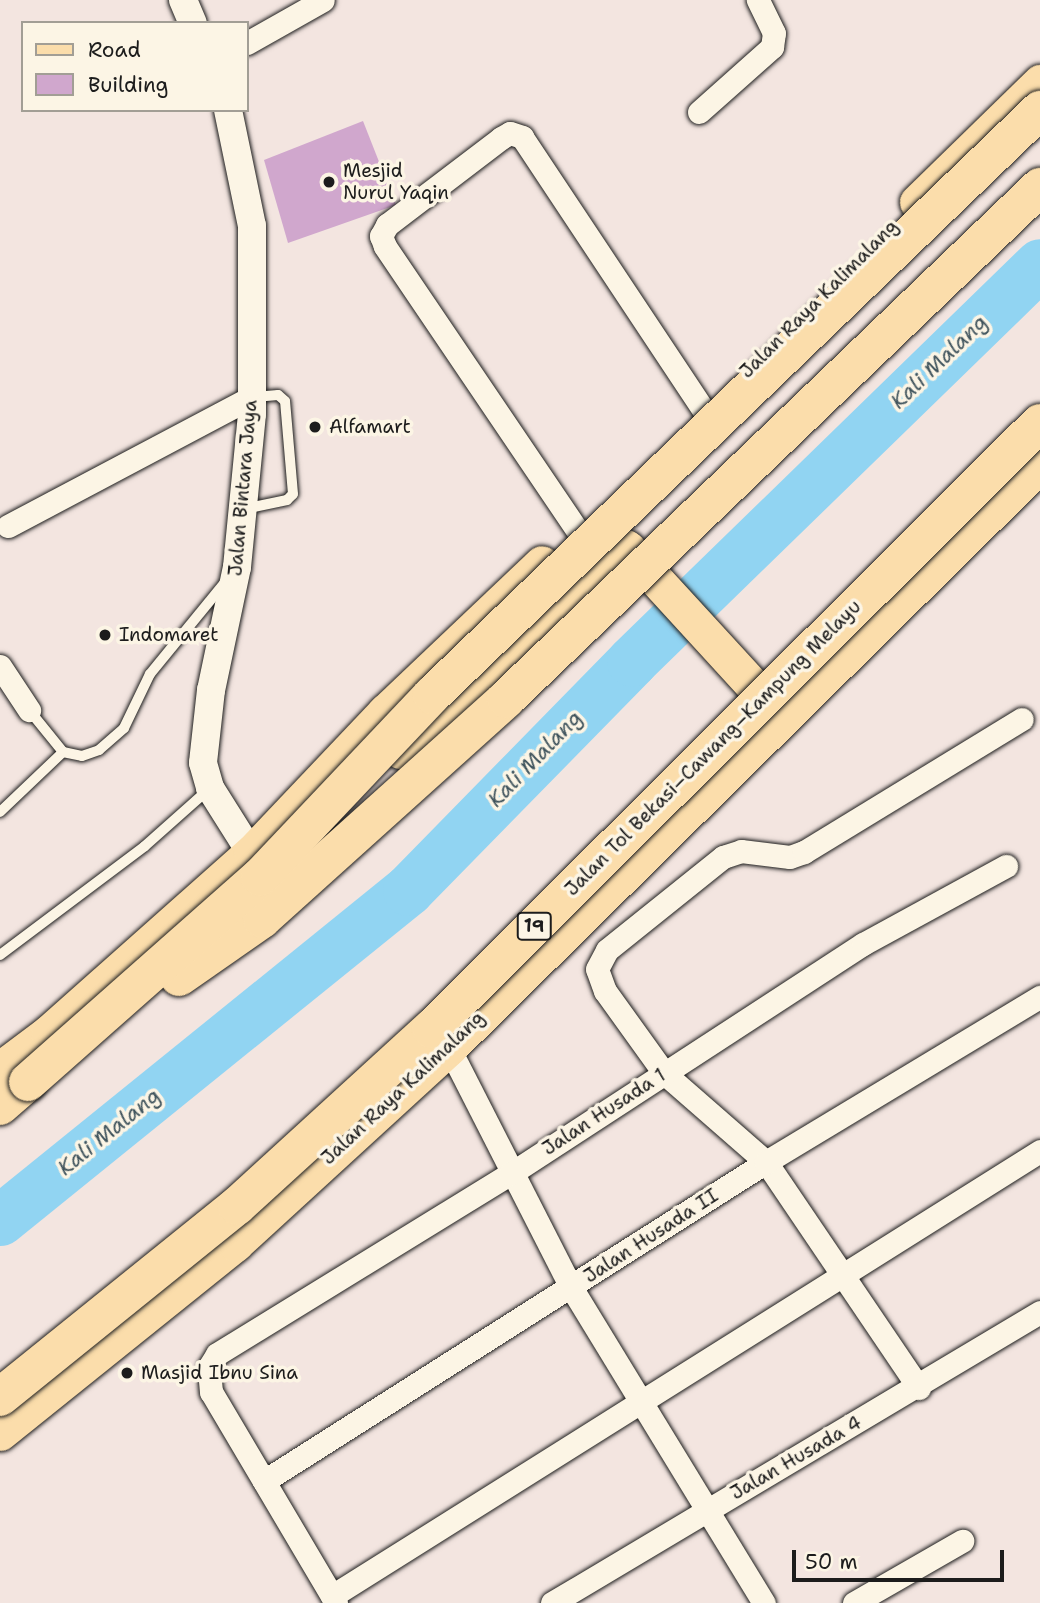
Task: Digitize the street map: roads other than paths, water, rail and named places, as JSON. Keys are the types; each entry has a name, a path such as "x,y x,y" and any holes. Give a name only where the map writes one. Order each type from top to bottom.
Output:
{"highway":[{"path":"9,1086 260,877 432,695 1040,110"},
{"path":"9,1086 262,919 516,690 1040,187"},
{"name":"Jalan Tol Bekasi–Cawang–Kampung Melayu","path":"0,1397 237,1206 431,1029 1040,423"}],"main road":[{"name":"Jalan Raya Kalimalang","path":"9,1086 48,1033 251,853 385,712 705,412 1040,82"},
{"name":"Jalan Raya Kalimalang","path":"0,1433 235,1244 449,1048 1040,464"},
{"path":"587,521 639,561 783,718"},
{"name":"Jalan Raya Kalimalang","path":"251,853 298,841 639,561"}],"street":[{"path":"183,0 191,21"},
{"path":"248,42 323,0"},
{"path":"699,112 772,47 774,33 758,0"},
{"name":"Jalan Bintara Jaya","path":"228,112 252,226 252,397 237,567 205,734 203,763 210,788 251,853"},
{"path":"587,521 385,246 381,236 387,225 501,138 510,133 522,137 705,412"},
{"path":"8,526 252,397"},
{"path":"0,666 29,710"},
{"path":"919,1388 844,1273 766,1162 664,1073 604,990 597,969 607,950 723,857 741,851 782,857 804,852 1021,719"},
{"name":"Jalan Husada 1","path":"264,1481 211,1392 209,1367 230,1344 510,1174 863,944 1006,866"},
{"name":"Jalan Husada II","path":"264,1481 766,1162 1040,997"},
{"path":"449,1048 510,1174 571,1287 764,1603"},
{"path":"264,1481 334,1599 1040,1151"},
{"name":"Jalan Husada 4","path":"552,1603 706,1510 919,1388 1040,1312"},
{"path":"854,1603 962,1541"}],"lane":[{"path":"244,509 287,500 293,494 285,401 278,395 252,397"},
{"path":"29,710 63,752 82,756 99,750 124,727 150,674 237,567"},
{"path":"0,811 63,752"},
{"path":"0,955 145,846 210,788"}],"waterway":[{"name":"Kali Malang","path":"0,1220 408,890 632,661 1040,264"}],"place":[{"name":"Mesjid Nurul Yaqin","path":"329,182"},
{"name":"Alfamart","path":"315,427"},
{"name":"Indomaret","path":"105,635"},
{"name":"Masjid Ibnu Sina","path":"127,1373"}]}
